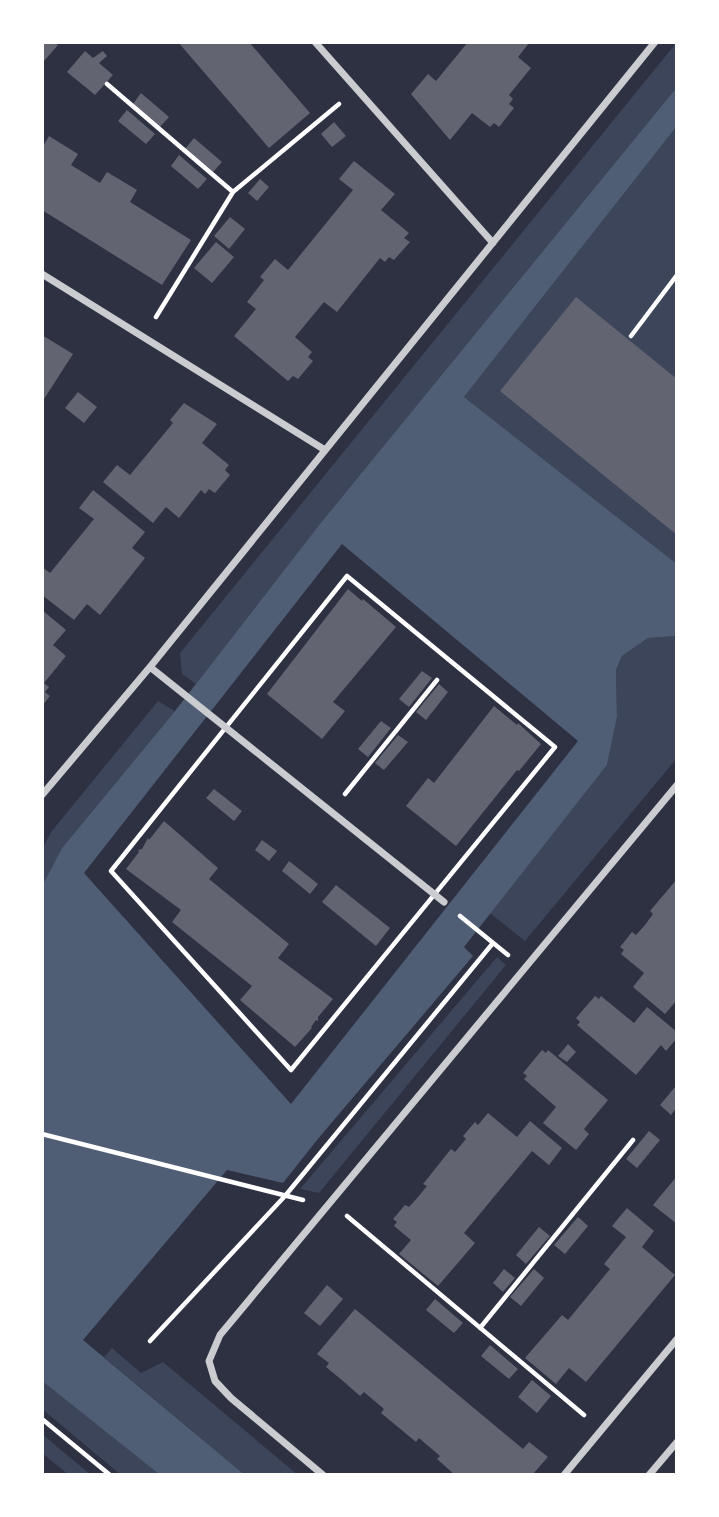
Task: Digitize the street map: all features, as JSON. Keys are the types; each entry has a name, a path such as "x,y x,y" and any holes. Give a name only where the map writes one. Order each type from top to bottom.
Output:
{"street":[{"path":"315,42 493,243"},
{"path":"42,795 150,667 655,42"},
{"path":"42,274 325,450"},
{"path":"150,667 444,902"},
{"path":"323,1475 231,1398 215,1381 209,1361 220,1335 677,785"},
{"path":"564,1475 677,1339"},
{"path":"649,1475 677,1442"}],"path":[{"path":"107,85 233,192"},
{"path":"143,337 233,192 356,90"},
{"path":"631,336 677,275"},
{"path":"331,811 437,680"},
{"path":"477,930 524,969"},
{"path":"150,1341 285,1196 493,943"},
{"path":"42,1134 285,1196"},
{"path":"480,1328 633,1140"},
{"path":"330,1202 601,1430"},
{"path":"42,1419 110,1475"}],"shaded area":[{"path":"677,42 677,87 319,525 196,684 182,674 180,653"},
{"path":"677,87 677,126 464,397 677,564 677,636 648,638 622,656 616,670 617,717 607,765 464,947 473,956 283,1183 227,1170 83,1340 245,1475 160,1475 42,1381 42,886 62,848 175,711 319,525","holes":["342,544 578,741 291,1104 84,873"]},
{"path":"677,126 677,564 464,397"},
{"path":"677,636 677,758 525,941 490,913 607,765 617,717 616,670 622,656 648,638"},
{"path":"158,701 175,711 62,848 42,886 42,850 51,832"},
{"path":"497,957 506,965 319,1193 300,1189"},
{"path":"112,1348 141,1373 163,1362 298,1475 245,1475 104,1357"},
{"path":"42,1381 160,1475 121,1475 42,1409"},
{"path":"42,1434 91,1475 69,1475 42,1453"}],"building":[{"path":"45,42 58,45 44,61 42,46"},
{"path":"178,42 249,42 310,113 269,148"},
{"path":"468,42 530,42 518,57 531,68 509,95 513,99 509,104 514,108 499,127 494,123 490,127 472,113 450,140 411,94 428,74 436,81"},
{"path":"85,51 93,58 103,51 107,56 99,63 113,75 95,95 67,72"},
{"path":"141,93 169,117 160,127 133,104"},
{"path":"127,110 155,134 146,144 118,121"},
{"path":"334,122 346,136 332,147 321,134"},
{"path":"49,136 78,154 71,165 100,183 107,172 137,190 130,202 191,240 162,285 42,210 42,148"},
{"path":"194,138 222,162 213,172 185,149"},
{"path":"179,155 207,179 198,189 171,166"},
{"path":"354,161 395,194 381,210 409,233 404,238 410,242 394,260 389,257 385,262 380,258 337,312 324,302 295,337 312,352 308,357 313,361 298,379 293,376 288,381 234,336 256,309 247,302 264,280 260,277 275,259 288,270 353,190 339,179"},
{"path":"260,179 269,187 257,201 248,193"},
{"path":"230,217 245,229 229,249 214,236"},
{"path":"216,242 234,257 212,283 194,268"},
{"path":"576,297 677,379 677,535 500,391"},
{"path":"42,335 73,354 44,399 42,398"},
{"path":"78,392 97,407 84,423 65,408"},
{"path":"184,403 217,424 202,443 229,465 225,470 230,475 215,493 209,489 205,494 201,490 179,518 166,507 153,523 103,482 117,465 130,475 173,423 170,420"},
{"path":"93,490 145,532 132,548 145,558 100,615 87,604 74,620 42,595 42,567 50,573 94,519 79,508"},
{"path":"348,589 396,627 333,702 345,711 322,739 267,694"},
{"path":"42,610 66,630 53,645 66,656 44,683 49,687 45,692 50,696 42,706"},
{"path":"422,671 432,678 409,707 399,699"},
{"path":"439,684 448,692 426,720 416,712"},
{"path":"494,706 541,744 456,846 406,806 428,778 434,783"},
{"path":"381,721 391,728 368,757 358,749"},
{"path":"398,735 408,742 384,770 375,763"},
{"path":"214,789 242,811 234,821 206,798"},
{"path":"164,821 218,868 209,879 289,944 278,958 333,999 295,1047 240,1000 252,986 172,922 181,910 126,869 138,850 142,849"},
{"path":"262,840 277,851 269,861 255,850"},
{"path":"289,861 318,884 310,894 282,871"},
{"path":"677,879 677,1000 665,1014 633,987 644,973 621,954 624,950 620,947 632,932 636,935 645,925 653,914 650,911"},
{"path":"336,885 390,928 376,946 322,902"},
{"path":"595,996 599,999 601,996 634,1023 647,1007 677,1032 677,1038 666,1051 661,1045 636,1075 577,1025 580,1022 576,1018"},
{"path":"568,1044 576,1052 567,1062 558,1056"},
{"path":"542,1050 546,1053 548,1050 608,1100 584,1129 589,1134 576,1150 543,1123 556,1107 524,1079 527,1076 523,1073"},
{"path":"675,1087 677,1107 671,1115 660,1105"},
{"path":"488,1113 517,1137 530,1121 562,1148 549,1165 532,1151 464,1233 475,1243 438,1286 399,1254 411,1240 394,1226 397,1222 393,1219 405,1205 409,1207 418,1197 427,1186 423,1184 451,1149 455,1152 466,1139 463,1136 475,1122 478,1125"},
{"path":"649,1131 660,1140 637,1168 626,1159"},
{"path":"677,1176 677,1224 653,1205"},
{"path":"627,1208 654,1231 642,1247 675,1275 586,1382 569,1368 556,1384 525,1358 562,1315 568,1320 610,1269 604,1264 626,1237 612,1226"},
{"path":"578,1217 588,1226 565,1254 554,1245"},
{"path":"539,1227 550,1236 526,1264 516,1255"},
{"path":"504,1269 515,1278 503,1292 493,1283"},
{"path":"534,1269 544,1278 521,1306 510,1297"},
{"path":"327,1285 343,1299 320,1326 304,1313"},
{"path":"435,1299 463,1323 454,1333 426,1310"},
{"path":"355,1309 523,1449 529,1442 548,1457 532,1475 455,1475 437,1459 440,1456 419,1438 416,1442 381,1413 384,1409 364,1392 360,1396 326,1367 329,1363 317,1354"},
{"path":"490,1345 518,1369 509,1379 481,1356"},
{"path":"532,1380 551,1396 537,1413 518,1397"}]}
